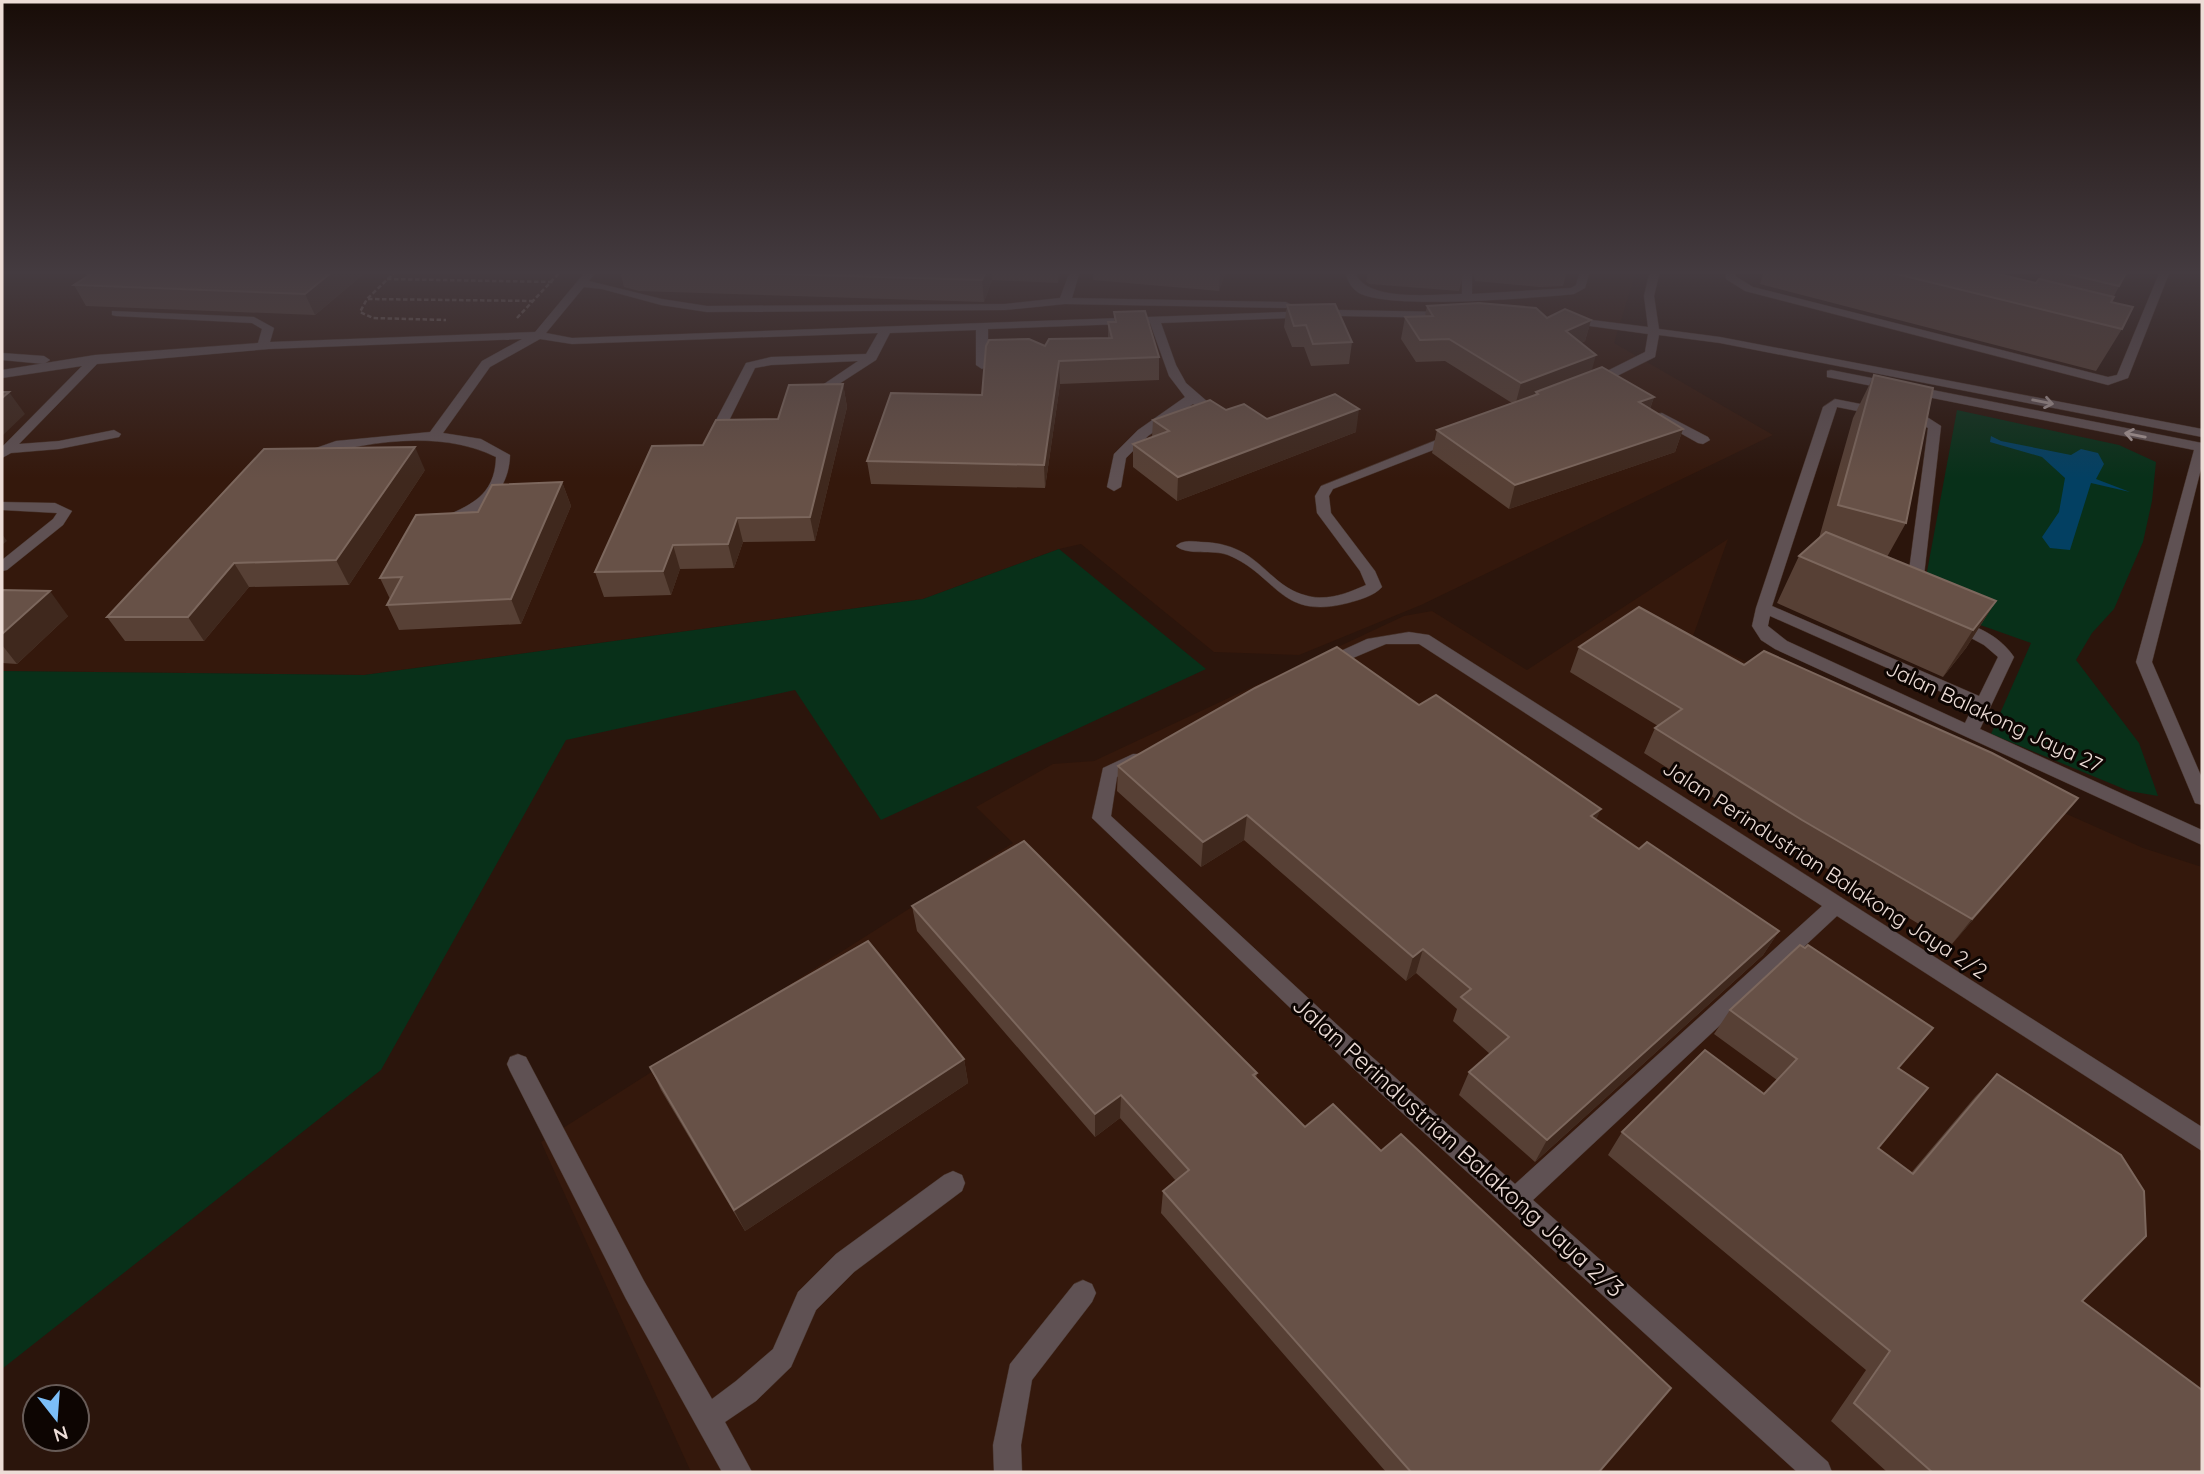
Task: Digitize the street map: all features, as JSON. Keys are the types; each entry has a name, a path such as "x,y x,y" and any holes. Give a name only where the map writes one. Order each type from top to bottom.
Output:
{"street":[{"path":"263,347 266,340"},
{"path":"2,374 95,359 263,347 428,340"},
{"path":"434,436 486,364 529,340"},
{"path":"565,340 610,340"},
{"path":"825,389 872,357 882,340"},
{"path":"982,340 982,365"},
{"path":"1161,340 1174,377 1191,398 1224,420"},
{"path":"1572,391 1604,384 1651,354 1653,340"},
{"path":"1680,340 1718,351 2202,448 2193,472 2144,662 2202,798"},
{"path":"1711,340 2202,433"},
{"path":"1945,340 2108,382 2122,378 2138,340"},
{"path":"2123,340 2136,344"},
{"path":"2,356 72,362"},
{"path":"707,452 750,366 771,361 872,357"},
{"path":"4,451 95,359"},
{"path":"2,385 72,362"},
{"path":"1114,487 1119,457 1143,433 1191,398"},
{"path":"1899,603 1912,608 1935,426 1835,403 1829,407 1788,559 1764,608 1983,704"},
{"path":"1645,407 1703,440"},
{"path":"1183,547 1212,547 1236,553 1285,592 1308,603 1359,595 1374,587 1367,571 1324,513 1322,496 1328,486 1469,431"},
{"path":"4,451 59,445 114,434"},
{"path":"289,459 336,445 434,436 476,442 503,455 505,474 493,494 423,532"},
{"path":"2,506 55,507 65,511 58,522 2,567"},
{"name":"Jalan Balakong Jaya 27","path":"1764,608 1760,626 1767,636 1781,645 2202,838"},
{"path":"1936,618 1984,638 1999,648 2006,657 1970,731"},
{"name":"Jalan Perindustrian Balakong Jaya 2/2","path":"1309,674 1371,643 1402,635 1423,639 2202,1140"},
{"name":"Jalan Perindustrian Balakong Jaya 2/3","path":"1158,748 1108,773 1101,818 1363,1063 1818,1472"},
{"path":"1515,1200 1836,905"},
{"path":"518,1064 635,1290 738,1472"},
{"path":"706,1419 746,1391 782,1358 807,1301 826,1282 845,1264 953,1183"},
{"path":"1008,1472 1007,1445 1020,1374 1083,1293"}],"shaded area":[{"path":"2,340 1615,340 1614,343 1773,435 1421,605 1299,655 1214,652 1081,544 1059,549 923,599 364,675 2,671"},
{"path":"1728,539 1693,636 2002,785 2143,848 2202,867 2202,1472 691,1472 541,1142 1013,843 976,807 1053,764 1094,761 1404,616 1432,611 1527,670"}],"green space":[{"path":"1957,410 2119,445 2156,462 2152,501 2143,542 2114,609 2092,633 2076,660 2139,743 2158,796 2129,791 1991,734 2031,643 1921,604"},
{"path":"1059,549 1206,669 881,820 795,690 566,740 381,1070 2,1369 2,671 364,675 923,599"}],"water":[{"path":"1991,436 2001,441 2071,455 2081,449 2098,453 2104,464 2096,479 2130,492 2091,483 2070,550 2050,548 2042,537 2059,512 2065,478 2042,457 1990,442"}],"building":[{"path":"989,340 1031,340 1045,346 1049,340 1154,340 1159,357 1059,361 1044,465 867,461 891,393 982,395 986,346"},
{"path":"1311,340 1351,340 1352,342 1313,344"},
{"path":"1450,340 1577,340 1596,355 1521,383"},
{"path":"1602,367 1654,397 1639,402 1683,429 1515,485 1437,430 1538,394 1536,392"},
{"path":"1874,375 1933,388 1906,523 1838,505"},
{"path":"843,384 810,517 737,518 728,544 673,545 663,571 595,572 652,446 703,445 716,420 778,419 789,385"},
{"path":"1335,394 1359,409 1178,477 1133,444 1169,431 1153,420 1210,400 1226,410 1244,404 1267,419"},
{"path":"415,447 336,560 234,563 188,617 107,617 264,449"},
{"path":"562,482 511,599 387,605 402,577 380,578 416,515 478,512 492,485"},
{"path":"1826,532 1996,601 1973,630 1799,556"},
{"path":"2,590 50,591 2,634"},
{"path":"1639,607 1744,665 1764,651 1992,753 2078,798 1972,919 1802,820 1655,728 1682,709 1579,647"},
{"path":"1337,647 1419,705 1436,695 1601,809 1591,816 1639,849 1647,842 1779,931 1547,1140 1469,1072 1509,1037 1461,997 1471,989 1423,949 1413,957 1247,815 1203,842 1118,766 1255,688"},
{"path":"1024,841 1257,1073 1253,1075 1305,1127 1333,1104 1381,1151 1401,1134 1671,1388 1599,1472 1411,1472 1163,1191 1189,1170 1121,1095 1095,1114 912,906"},
{"path":"868,941 964,1059 734,1210 650,1067"},
{"path":"1800,945 1805,948 1808,945 1933,1028 1898,1068 1928,1088 1878,1148 1913,1174 1997,1074 2121,1155 2144,1191 2146,1236 2082,1301 2202,1390 2202,1472 1932,1472 1854,1403 1890,1351 1622,1132 1705,1050 1764,1094 1797,1059 1730,1010"}]}
